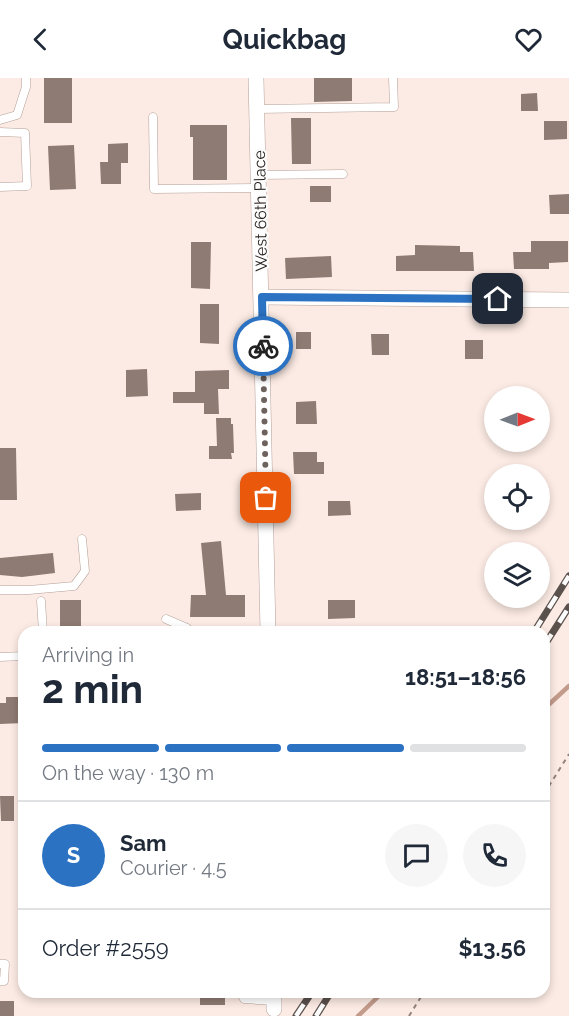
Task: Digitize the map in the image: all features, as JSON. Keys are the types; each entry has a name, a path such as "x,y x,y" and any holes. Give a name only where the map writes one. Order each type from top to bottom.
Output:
{"street":[{"name":"West 66th Place","path":"256,78 268,626"},
{"path":"262,297 569,300"}],"lane":[{"path":"0,120 17,115 26,87 26,78"},
{"path":"257,109 394,106 393,78"},
{"path":"153,117 154,189 343,174"},
{"path":"0,132 24,133 27,186 0,187"},
{"path":"0,590 74,586 85,571 82,539"},
{"path":"41,601 43,626"},
{"path":"166,619 182,626"},
{"path":"0,657 18,656"},
{"path":"0,964 5,964 4,981 0,981"},
{"path":"243,998 273,1004"}],"path":[{"path":"550,784 569,754"},
{"path":"409,1016 420,998"}],"building":[{"path":"44,78 72,78 72,123 44,123"},
{"path":"314,78 352,78 352,101 314,102"},
{"path":"537,93 538,111 521,111 521,94"},
{"path":"291,118 311,118 311,164 292,164"},
{"path":"544,121 567,121 567,139 544,140"},
{"path":"190,125 227,125 227,180 193,180 193,137 190,137"},
{"path":"128,143 128,163 121,163 121,184 101,184 100,162 108,162 108,144"},
{"path":"74,145 76,189 50,190 48,146"},
{"path":"310,186 331,186 331,202 310,202"},
{"path":"569,194 569,214 550,214 549,195"},
{"path":"531,241 568,241 568,262 549,263 549,269 514,269 513,252 531,252"},
{"path":"191,242 211,242 210,289 191,288"},
{"path":"415,245 460,246 460,252 473,252 474,271 396,271 396,256 415,255"},
{"path":"331,256 332,277 286,279 285,258"},
{"path":"200,304 219,304 219,344 200,343"},
{"path":"296,332 311,332 311,349 296,349"},
{"path":"371,334 389,334 389,355 372,355"},
{"path":"465,340 483,340 483,359 465,359"},
{"path":"147,369 148,396 126,397 126,370"},
{"path":"229,370 229,389 218,389 219,414 204,414 204,403 173,403 173,392 195,392 195,371"},
{"path":"316,401 317,424 296,424 296,402"},
{"path":"216,418 231,418 234,453 231,453 232,459 209,459 209,446 217,446"},
{"path":"0,448 16,448 17,500 0,500"},
{"path":"293,452 317,452 317,462 324,462 324,474 294,474"},
{"path":"201,493 201,510 176,511 175,494"},
{"path":"328,501 350,501 351,515 328,516"},
{"path":"221,541 226,595 245,595 245,617 190,617 191,595 206,595 201,543"},
{"path":"53,553 55,573 22,577 0,575 0,558"},
{"path":"60,600 81,600 81,626 60,626"},
{"path":"328,600 355,600 355,618 328,619"},
{"path":"6,697 18,697 18,723 0,724 0,703 6,703"},
{"path":"0,796 14,796 14,821 1,821"},
{"path":"200,998 225,998 225,1005 200,1005"},
{"path":"0,1001 14,1001 14,1016 0,1016"}],"waterway":[{"path":"550,703 569,686"},
{"path":"358,1016 377,998"}],"railway":[{"path":"538,626 569,576"},
{"path":"550,637 569,607"},
{"path":"296,1016 308,998"},
{"path":"316,1016 327,998"}],"way so far":[{"path":"263,346 266,498"}],"route":[{"path":"263,346 262,297 498,299"}]}
